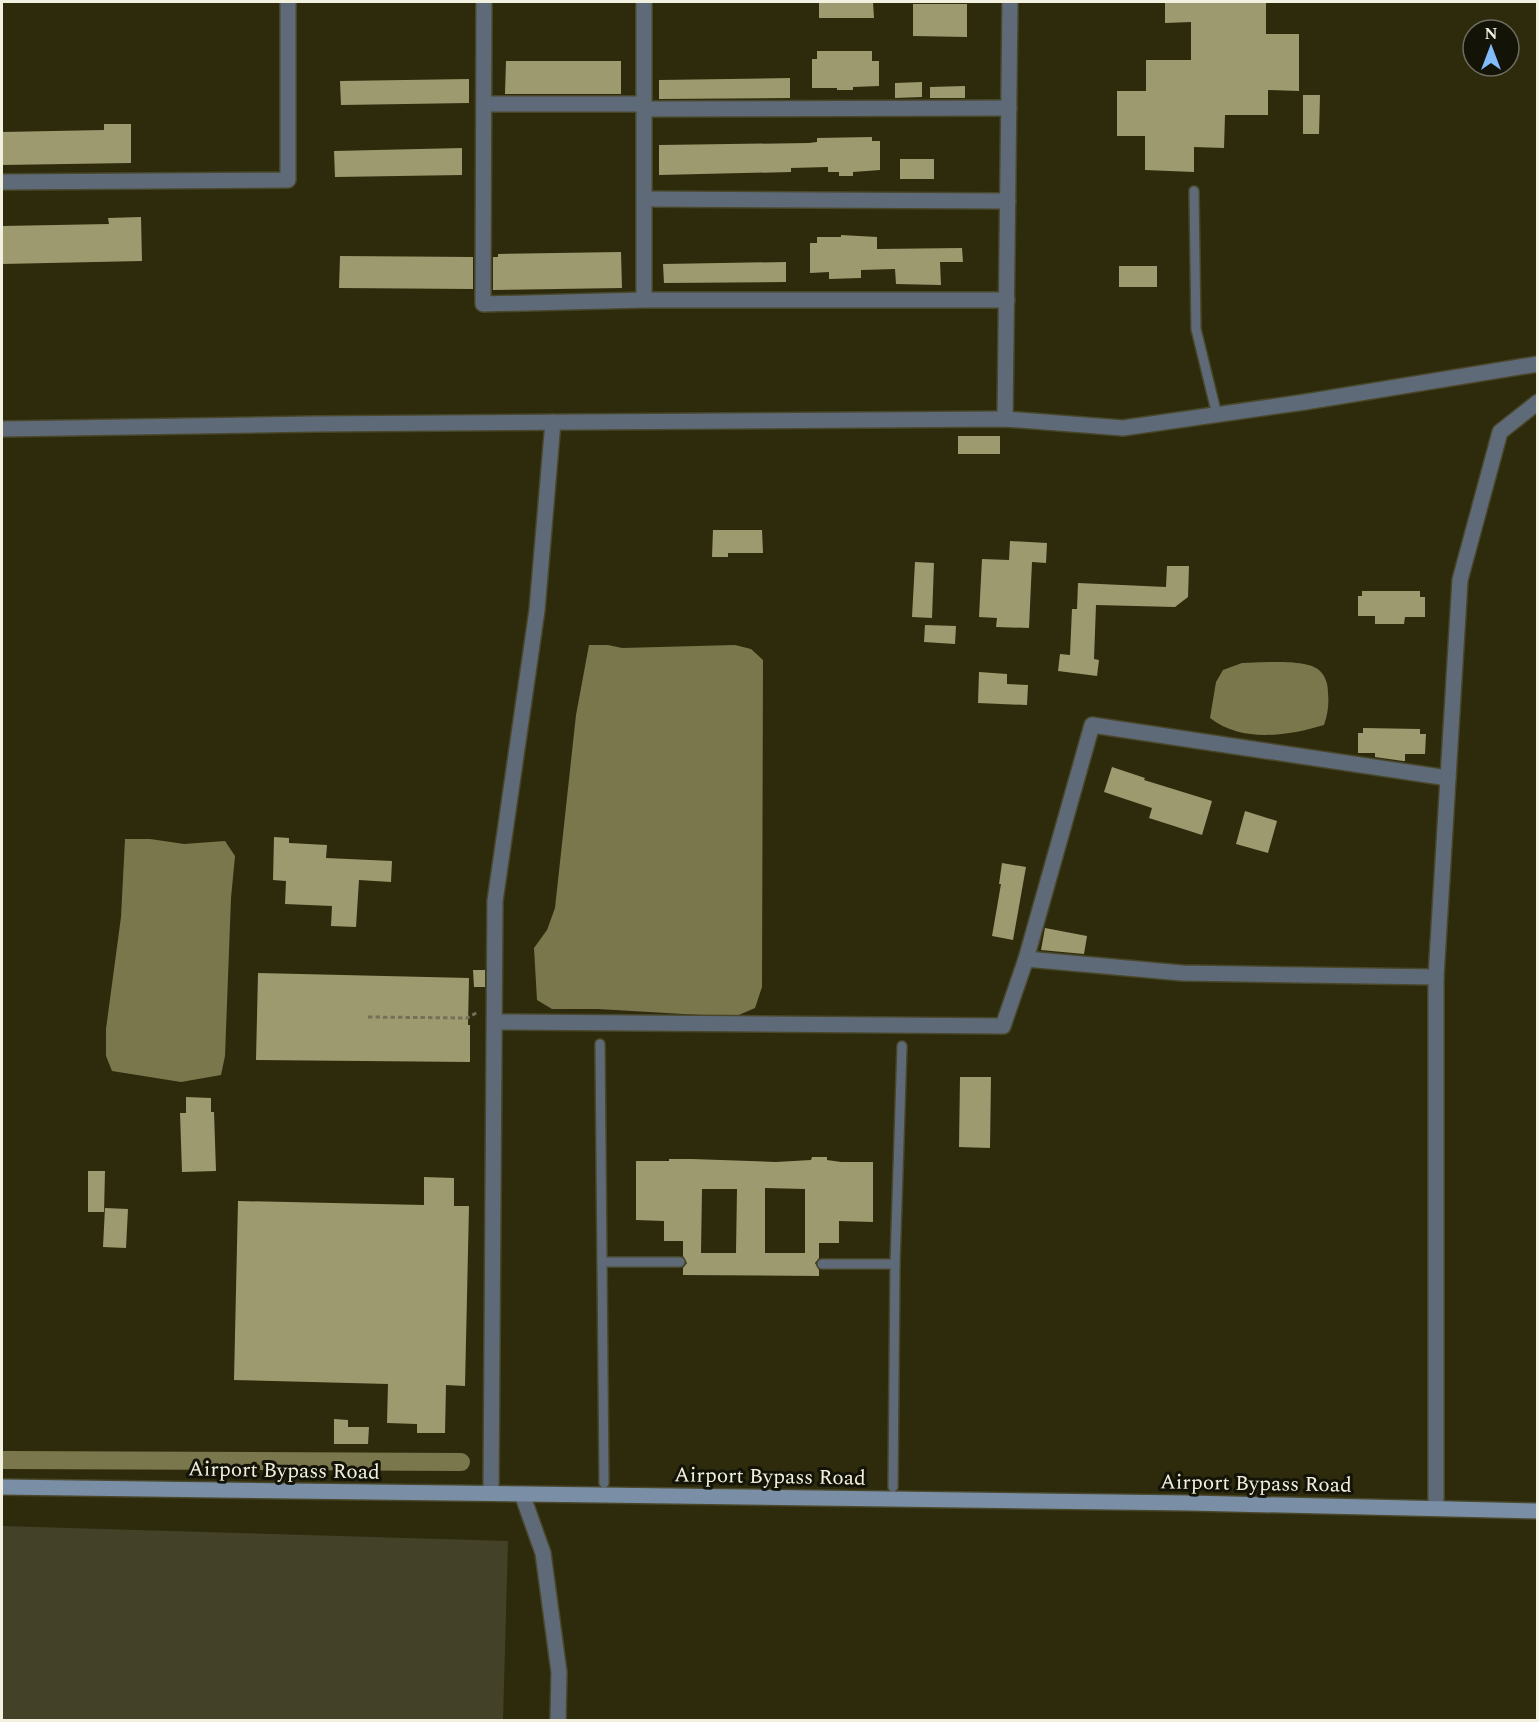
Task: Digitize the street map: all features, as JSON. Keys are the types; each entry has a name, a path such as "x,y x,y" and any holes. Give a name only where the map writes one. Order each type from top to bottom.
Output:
{"street":[{"path":"2,182 288,180 288,2"},
{"path":"484,2 483,304 644,300 1007,300"},
{"path":"644,2 644,300"},
{"path":"1005,419 1010,2"},
{"path":"484,104 1009,108"},
{"path":"644,199 1008,201"},
{"path":"2,429 1005,419 1123,428 1305,402 1538,364"},
{"path":"1436,1508 1436,978 1460,580 1500,432 1538,402"},
{"path":"491,1493 495,901 537,610 553,422"},
{"path":"495,1022 1003,1026 1026,958 1092,725 1448,778"},
{"path":"1026,958 1182,973 1436,978"},
{"name":"Airport Bypass Road","path":"2,1487 1538,1511"},
{"path":"522,1494 543,1553 559,1671 558,1720"}],"lane":[{"path":"1194,191 1196,329 1217,415"},
{"path":"600,1044 604,1483"},
{"path":"894,1487 895,1264 902,1046"},
{"path":"602,1262 680,1263"},
{"path":"822,1264 895,1264"}],"path":[{"path":"368,1017 467,1018 495,1001"}],"shaded area":[{"path":"589,645 622,648 735,645 751,649 763,660 762,987 755,1008 734,1017 598,1009 552,1009 537,1000 534,948 547,930 555,908 576,715"},
{"path":"1242,663 1305,664 1320,671 1325,678 1328,690 1328,709 1324,725 1296,732 1266,735 1236,731 1210,718 1216,682 1223,670"},
{"path":"125,839 150,839 184,844 225,841 235,856 231,898 225,1056 221,1075 181,1082 112,1071 106,1056 106,1029 121,917"},
{"path":"2,1526 508,1541 503,1720 2,1720"}],"building":[{"path":"819,2 873,2 874,18 819,18"},
{"path":"1165,2 1266,3 1266,34 1299,34 1299,91 1268,90 1268,115 1225,115 1224,148 1194,147 1194,172 1145,170 1145,136 1117,136 1117,91 1146,91 1146,60 1191,60 1191,22 1165,23"},
{"path":"913,4 967,4 967,37 913,36"},
{"path":"817,51 872,51 872,61 879,61 879,86 853,87 853,90 812,88 812,59 817,59"},
{"path":"506,61 621,61 621,94 505,94"},
{"path":"790,78 790,98 659,99 659,80"},
{"path":"469,79 469,103 341,105 340,81"},
{"path":"922,82 922,97 895,98 895,83"},
{"path":"965,86 965,98 930,98 930,87"},
{"path":"1303,95 1320,95 1319,134 1303,134"},
{"path":"104,124 131,124 131,163 2,165 2,132 104,130"},
{"path":"872,137 872,141 880,141 880,170 853,172 853,176 839,176 839,172 828,172 828,167 791,168 791,172 659,175 659,145 809,143 817,142 817,138"},
{"path":"462,148 462,175 335,177 334,151"},
{"path":"900,159 934,159 934,179 900,179"},
{"path":"141,217 142,261 2,264 2,226 109,224 108,218"},
{"path":"841,235 877,237 877,249 962,248 963,262 940,262 941,285 896,284 895,269 861,270 861,278 829,279 829,272 810,273 810,243 817,243 817,237 841,237"},
{"path":"621,252 622,288 493,290 493,257 498,257 498,254"},
{"path":"340,256 473,257 473,289 339,288"},
{"path":"786,262 786,282 664,283 663,264"},
{"path":"1119,266 1157,266 1157,287 1119,287"},
{"path":"958,436 1000,436 1000,454 958,454"},
{"path":"713,530 762,530 763,553 728,553 728,557 712,557"},
{"path":"1010,541 1047,543 1046,563 1032,562 1029,628 996,627 997,618 979,617 982,559 1009,560"},
{"path":"915,562 934,563 932,618 912,617"},
{"path":"1167,566 1189,566 1188,597 1175,607 1096,605 1094,659 1099,660 1097,676 1058,671 1060,654 1070,655 1072,609 1077,609 1078,583 1166,587"},
{"path":"1362,591 1420,591 1420,597 1425,597 1425,617 1405,617 1404,624 1375,624 1375,616 1358,616 1358,596 1362,596"},
{"path":"925,625 956,626 955,644 924,642"},
{"path":"979,672 1007,674 1007,684 1028,685 1027,705 978,703"},
{"path":"1363,728 1420,729 1420,734 1426,734 1425,754 1405,754 1405,761 1403,761 1375,757 1375,753 1358,753 1358,733 1363,733"},
{"path":"1112,767 1145,778 1144,780 1212,801 1202,835 1149,818 1152,808 1104,792"},
{"path":"1245,811 1277,821 1268,853 1236,844"},
{"path":"274,837 289,838 289,843 327,845 326,858 392,861 391,882 359,880 356,927 331,926 332,906 285,904 286,881 273,880"},
{"path":"1002,863 1026,867 1013,940 992,936 1001,884 999,884"},
{"path":"1045,928 1087,936 1084,954 1041,950"},
{"path":"473,970 485,970 485,987 474,987"},
{"path":"258,973 469,978 470,1062 256,1060"},
{"path":"960,1077 991,1077 990,1148 959,1147"},
{"path":"186,1097 211,1098 211,1112 214,1112 216,1171 182,1172 180,1113 186,1113"},
{"path":"812,1157 827,1157 827,1160 841,1162 873,1162 873,1222 839,1221 839,1243 819,1243 819,1258 815,1263 819,1276 683,1275 683,1268 687,1263 683,1256 683,1241 664,1241 664,1221 636,1220 636,1161 669,1161 669,1159 776,1162 811,1160","holes":["765,1188 805,1189 805,1253 765,1253","702,1189 737,1189 736,1253 701,1253"]},
{"path":"88,1171 105,1171 104,1212 88,1212"},
{"path":"424,1177 454,1178 454,1206 469,1206 465,1386 446,1385 445,1433 417,1433 417,1424 387,1423 388,1384 234,1380 238,1201 424,1205"},
{"path":"105,1208 128,1209 126,1248 103,1247"},
{"path":"334,1419 348,1420 348,1427 369,1427 368,1444 334,1444"}],"waterway":[{"path":"2,1460 461,1462"}]}
